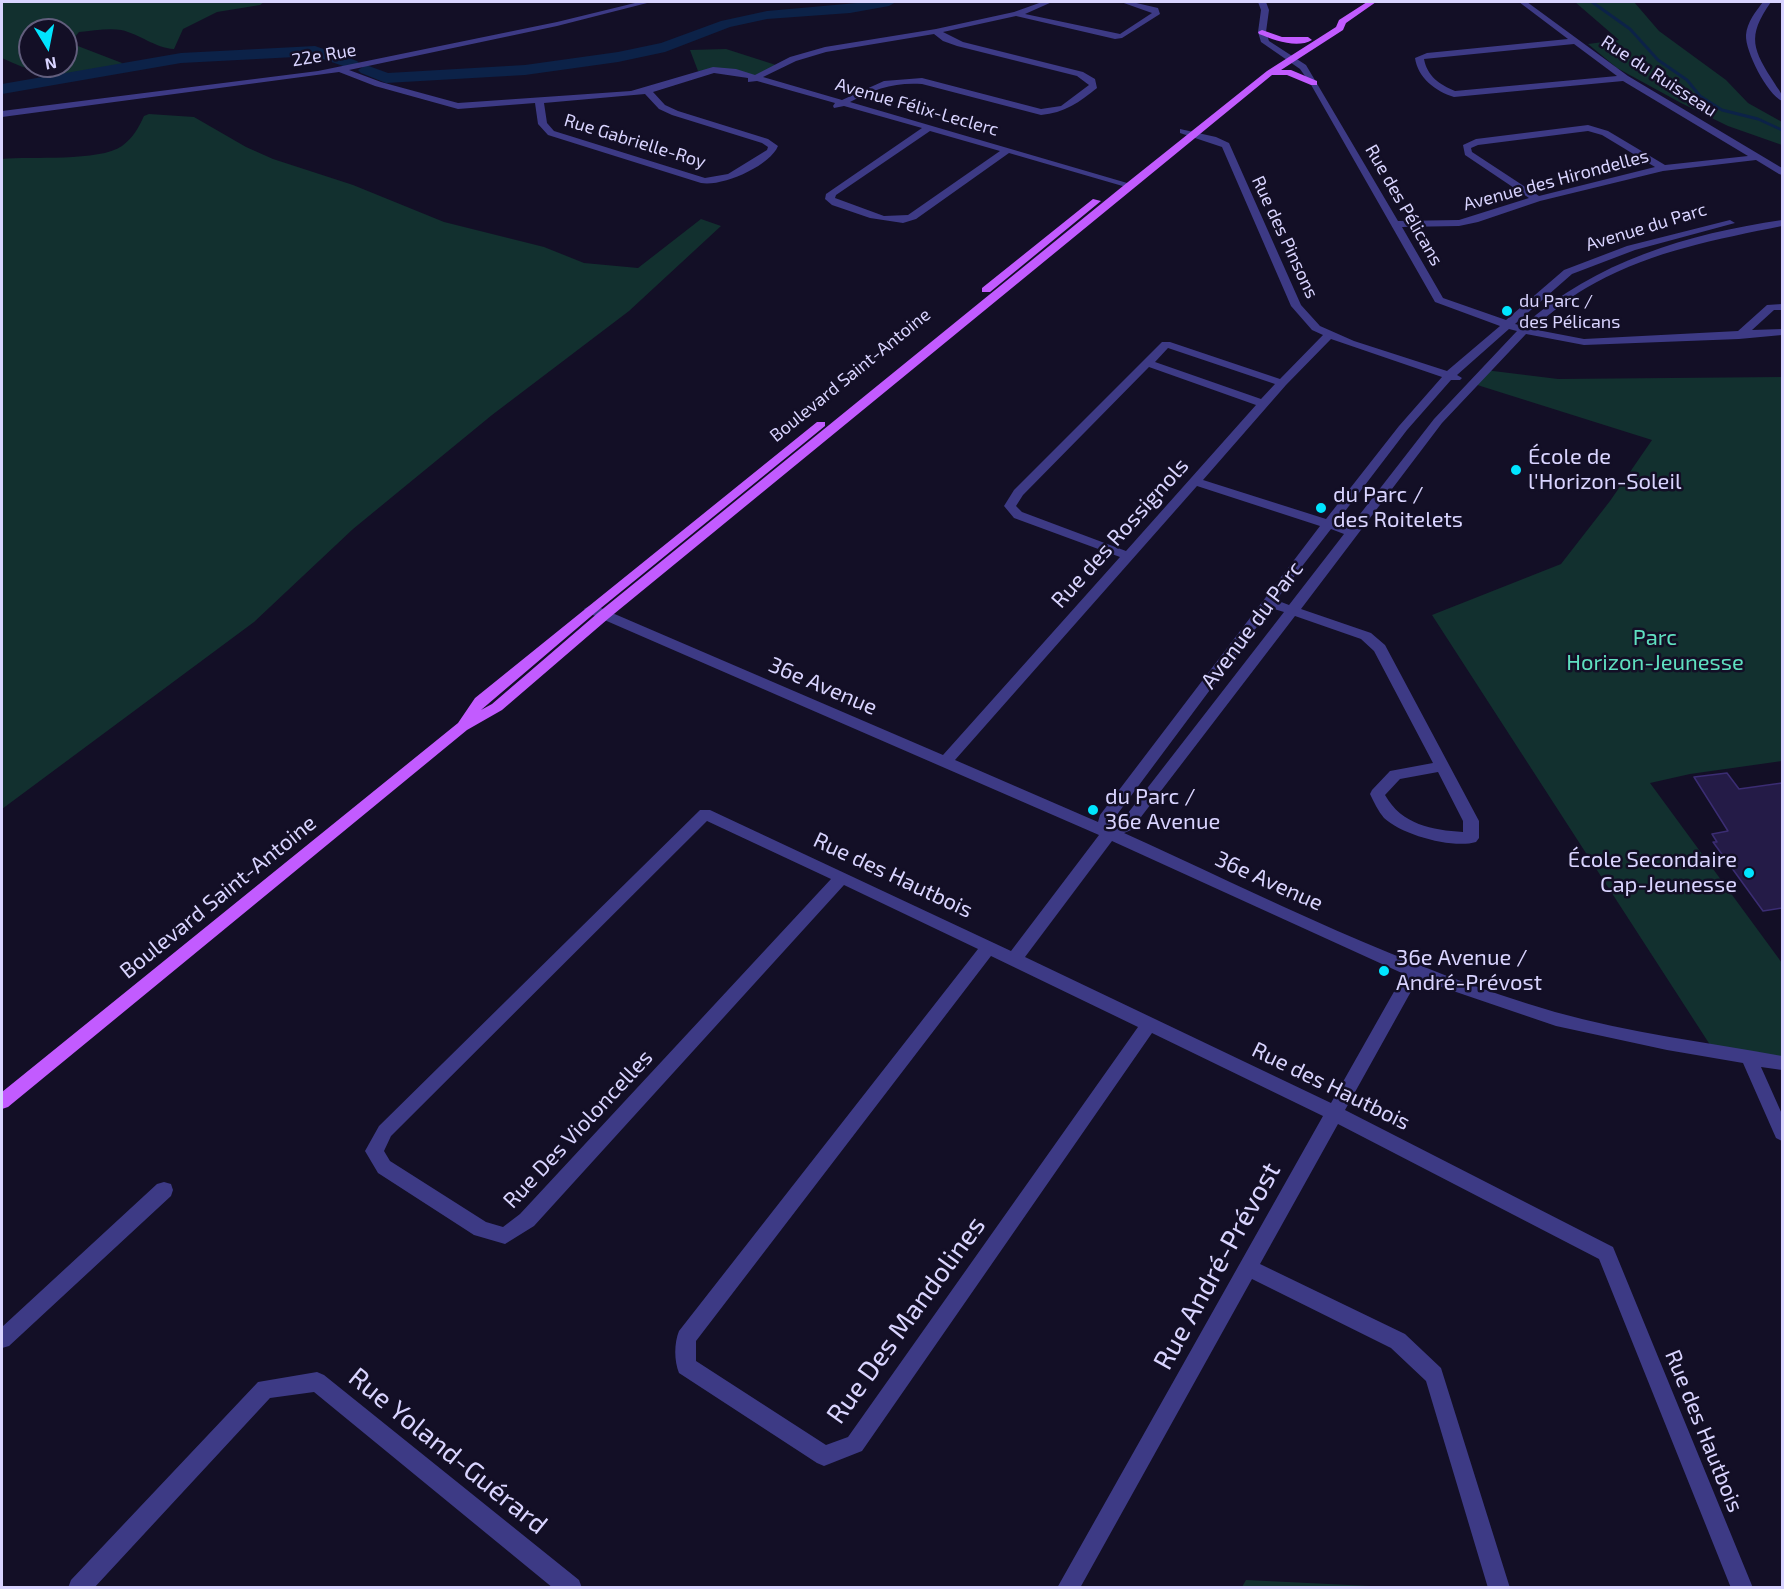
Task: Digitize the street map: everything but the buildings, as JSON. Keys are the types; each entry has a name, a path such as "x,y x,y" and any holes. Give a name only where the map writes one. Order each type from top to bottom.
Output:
{"main road":[{"path":"1288,56 1330,25 1342,22 1372,2"},
{"path":"1288,56 1340,28 1342,22"},
{"path":"1262,32 1281,40 1308,40"},
{"name":"Boulevard Saint-Antoine","path":"2,1102 462,726 497,707 598,612 1123,185 1183,131 1271,63 1288,56"},
{"name":"Boulevard Saint-Antoine","path":"1123,185 1196,134 1288,56"},
{"path":"1270,73 1288,72 1314,83"}],"street":[{"name":"22e Rue","path":"2,114 341,70 557,24 647,2"},
{"path":"751,80 793,59 1016,14 1048,2"},
{"path":"1016,14 1115,37 1122,36 1155,14 1155,10 1125,2"},
{"path":"1262,2 1265,10 1262,32 1265,42 1288,56"},
{"name":"Rue du Ruisseau","path":"1523,2 1625,78 1782,172"},
{"path":"1767,2 1756,16 1750,31 1750,48 1774,91 1782,98"},
{"path":"839,105 868,88 906,79 922,81 1041,112 1055,112 1067,108 1094,86 1092,81 1080,74 960,44 946,39 936,31"},
{"path":"1577,41 1430,55 1419,58 1420,65 1440,90 1454,94 1625,78"},
{"name":"Rue des Pélicans","path":"1288,56 1303,67 1314,83 1439,300 1526,331 1584,342 1739,336 1782,332"},
{"name":"Avenue Félix-Leclerc","path":"341,70 378,84 458,106 647,91 695,75 728,76 751,80 1123,185"},
{"name":"Rue Gabrielle-Roy","path":"539,101 543,124 550,133 704,181 726,180 771,151 772,146 765,141 662,107 647,91"},
{"path":"1537,199 1468,153 1466,147 1476,142 1588,128 1605,133 1663,168"},
{"path":"925,129 831,195 830,199 835,203 891,220 903,221 1005,152"},
{"name":"Rue des Pinsons","path":"1183,131 1226,145 1296,306 1316,328 1350,343 1471,384"},
{"name":"Avenue des Hirondelles","path":"1396,224 1459,223 1537,199 1663,168 1760,157"},
{"name":"Avenue du Parc","path":"1109,833 1105,819 1268,602 1403,428 1449,376 1568,272 1675,236 1782,214"},
{"name":"Avenue du Parc","path":"1014,959 1109,833 1126,826 1426,437 1471,384 1526,331 1573,292 1616,269 1708,239 1782,223"},
{"path":"1739,336 1771,307 1782,307"},
{"name":"Rue des Rossignols","path":"945,762 1263,404 1330,334"},
{"path":"1128,556 1018,515 1010,506 1018,493 1166,344 1282,383"},
{"path":"1147,363 1263,404"},
{"path":"1403,428 1426,437"},
{"path":"1194,481 1352,532"},
{"path":"1268,602 1366,636 1380,648 1472,821 1471,838 1449,837 1414,829 1390,815 1377,794 1395,775 1442,766"},
{"name":"36e Avenue","path":"598,612 1109,833 1414,971 1556,1019 1667,1043 1782,1064"},
{"name":"Rue Des Violoncelles","path":"705,814 385,1131 374,1151 384,1167 481,1229 505,1236 527,1221 842,877"},
{"name":"Rue des Hautbois","path":"705,814 842,877 1334,1113 1606,1253 1742,1587"},
{"name":"Rue Des Mandolines","path":"988,947 686,1338 686,1366 824,1456 855,1444 1149,1024"},
{"name":"Rue André-Prévost","path":"1068,1587 1414,971"},
{"path":"1749,1058 1782,1133"},
{"path":"2,1339 164,1190"},
{"path":"1247,1267 1398,1341 1434,1376 1499,1587"},
{"name":"Rue Yoland-Guérard","path":"79,1587 265,1389 317,1382 571,1587"}],"green space":[{"path":"2,2 264,2 260,5 217,12 183,29 174,49 116,29 78,33 78,18 18,18 17,65 2,58"},
{"path":"1575,2 1634,2 1659,31 1726,80 1748,103 1782,122 1782,145 1728,126 1617,68 1588,44 1619,40"},
{"path":"78,46 122,63 119,73 78,76"},
{"path":"726,49 779,66 755,78 713,70 698,71 690,50"},
{"path":"149,114 194,117 246,147 273,159 353,185 444,222 544,247 584,263 638,268 701,219 721,226 629,311 492,415 353,529 254,622 2,809 2,159 82,156 111,151 122,146 138,128 144,116"},
{"name":"Parc Horizon-Jeunesse","path":"1485,370 1558,379 1782,377 1782,761 1690,774 1650,783 1782,963 1782,1063 1714,1051 1432,615 1561,564 1610,501 1652,440 1471,383"},
{"path":"1246,1580 1370,1586 1370,1587 1242,1587"}],"waterway":[{"path":"366,70 386,78 525,70 618,57 665,47 726,24 767,15 850,9 889,2"},
{"path":"1592,2 1630,29 1658,60 1687,80 1700,96 1722,110 1758,119 1782,130"},
{"path":"2,89 181,58 315,51 352,64"}],"place":[{"name":"du Parc / des Pélicans","path":"1507,311"},
{"name":"École de l'Horizon-Soleil","path":"1516,470"},
{"name":"du Parc / des Roitelets","path":"1321,508"},
{"name":"du Parc / 36e Avenue","path":"1093,810"},
{"name":"École Secondaire Cap-Jeunesse","path":"1749,873"},
{"name":"36e Avenue / André-Prévost","path":"1384,971"}]}
